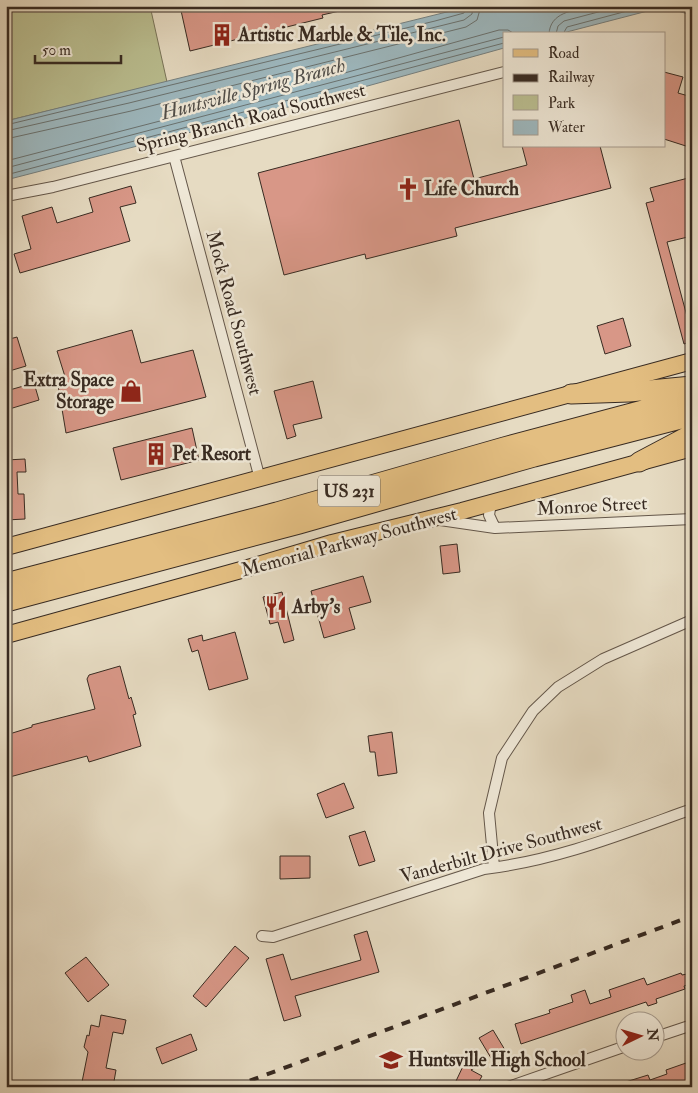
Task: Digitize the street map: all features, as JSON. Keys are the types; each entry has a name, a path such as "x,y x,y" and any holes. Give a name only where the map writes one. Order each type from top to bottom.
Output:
{"highway":[{"path":"571,394 629,392 692,386"},
{"name":"US 231","path":"6,583 277,512 504,447 692,397"},
{"name":"Memorial Parkway Southwest","path":"6,602 299,524 534,457 692,416"},
{"path":"639,462 692,434"}],"main road":[{"path":"6,547 692,361"},
{"name":"Memorial Parkway Southwest","path":"6,636 332,543 431,519 692,448"}],"street":[{"name":"Spring Branch Road Southwest","path":"6,196 53,187 503,72"},
{"name":"Mock Road Southwest","path":"174,156 260,479"},
{"path":"491,503 489,515 495,528"},
{"name":"Monroe Street","path":"431,519 495,528 692,519"},
{"path":"494,867 489,813 502,758 534,711 558,687 603,659 692,620"},
{"name":"Vanderbilt Drive Southwest","path":"262,936 273,936 484,868 518,865 572,852 692,809"},
{"path":"666,1033 692,1025"},
{"path":"508,1087 566,1065 616,1049"}],"green space":[{"path":"6,6 150,6 167,82 6,121"}],"water":[{"name":"Huntsville Spring Branch","path":"471,6 692,6 692,15 663,7 567,32 503,32 503,48 346,92 6,180 6,121"}],"building":[{"name":"Artistic Marble & Tile, Inc.","path":"180,6 344,6 344,10 322,15 323,18 190,51"},
{"path":"666,73 683,77 678,93 692,97 692,139 689,147 666,140"},
{"path":"459,120 474,179 527,165 523,148 601,148 611,188 455,228 457,236 366,259 365,254 284,275 258,173"},
{"path":"692,177 692,236 667,242 692,335 692,341 684,344 646,203 654,201 650,188"},
{"path":"131,186 136,203 120,207 130,241 20,273 14,254 31,249 22,216 52,207 57,223 93,212 89,198"},
{"path":"623,318 631,346 605,354 597,326"},
{"name":"Extra Space Storage","path":"132,330 141,363 193,350 206,397 66,433 58,385 67,383 57,351"},
{"path":"17,337 26,366 6,372 6,340"},
{"path":"313,381 322,418 293,425 296,436 287,439 274,391"},
{"path":"34,383 39,400 6,410 6,391"},
{"name":"Pet Resort","path":"192,428 199,460 121,480 113,448"},
{"path":"25,459 26,472 17,472 18,494 24,494 25,519 6,520 6,460"},
{"path":"457,544 460,572 443,574 440,546"},
{"path":"363,576 371,602 349,608 355,629 324,638 311,591"},
{"path":"282,592 294,640 284,643 278,622 270,624 263,597"},
{"path":"235,632 248,679 209,690 198,650 192,652 188,639 202,635 203,641"},
{"path":"120,666 129,699 131,697 136,714 133,715 141,746 89,762 87,756 6,778 6,735 32,727 32,725 95,709 87,679 89,675"},
{"path":"392,732 397,773 378,776 375,752 370,752 368,736"},
{"path":"344,783 354,808 326,818 317,794"},
{"path":"365,831 375,861 359,866 349,836"},
{"path":"280,856 310,856 310,878 280,879"},
{"path":"367,931 379,972 295,996 301,1016 284,1021 266,959 283,954 291,980 361,960 354,935"},
{"path":"235,946 249,958 206,1007 193,996"},
{"path":"86,957 109,985 88,1002 65,973"},
{"path":"681,973 682,975 687,974 690,984 684,986 685,989 656,999 657,1003 648,1006 646,1002 622,1010 616,1010 616,1012 521,1044 515,1024 550,1013 549,1010 573,1002 571,995 585,990 590,1004 611,997 609,990 644,978 647,985"},
{"path":"101,1015 126,1020 123,1034 113,1032 106,1068 116,1070 113,1087 81,1087 88,1052 84,1047 87,1035 89,1036 91,1025 99,1027"},
{"path":"493,1030 505,1050 491,1058 479,1038"},
{"path":"191,1034 197,1050 162,1064 156,1048"},
{"path":"466,1060 478,1066 471,1070 482,1076 477,1085 473,1083 471,1087 456,1081"},
{"path":"686,1063 692,1085 685,1087 616,1087 616,1085 648,1075 650,1080 667,1074 666,1070"}],"railway":[{"path":"233,1087 692,916"}],"place":[{"name":"Artistic Marble & Tile, Inc.","path":"222,35"},
{"name":"Life Church","path":"408,189"},
{"name":"Extra Space Storage","path":"131,391"},
{"name":"Pet Resort","path":"156,454"},
{"name":"Arby's","path":"276,607"},
{"name":"Huntsville High School","path":"391,1060"}]}
